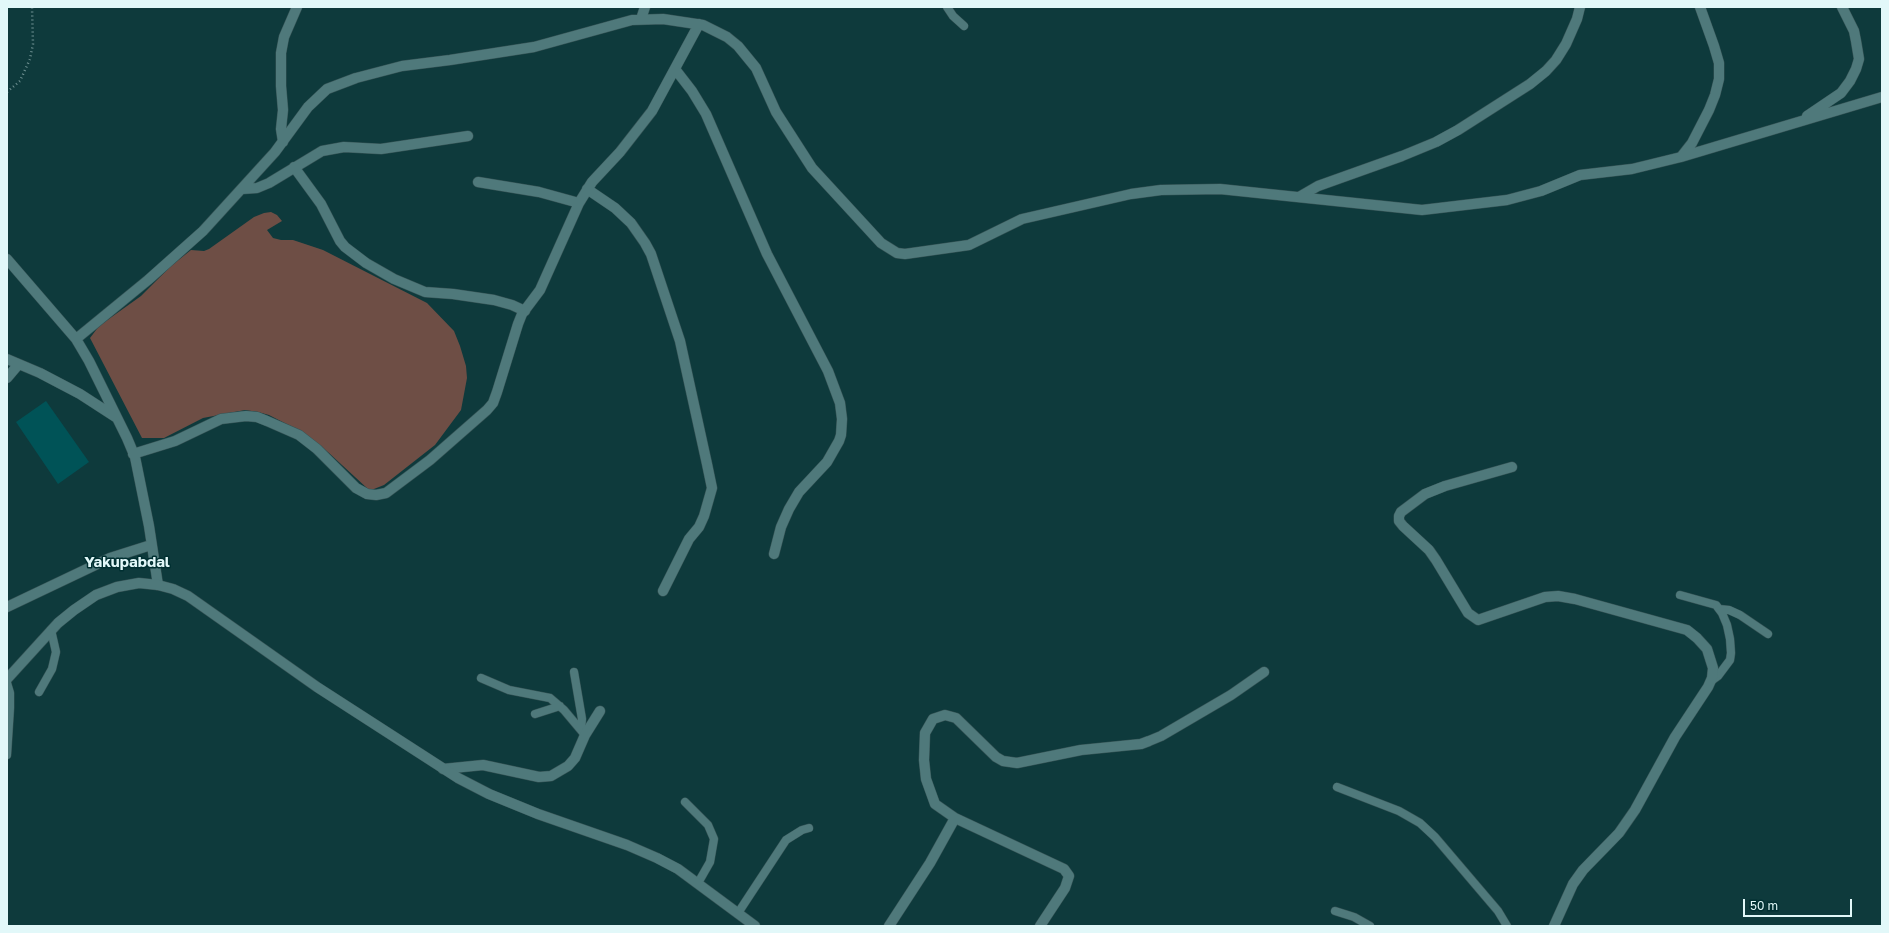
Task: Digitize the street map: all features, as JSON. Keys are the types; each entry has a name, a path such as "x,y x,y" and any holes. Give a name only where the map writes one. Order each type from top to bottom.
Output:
{"street":[{"path":"283,142 281,129 283,110 281,86 281,46 288,24 297,7"},
{"path":"641,19 645,7"},
{"path":"1299,197 1318,186 1402,156 1436,142 1458,130 1530,84 1546,71 1556,60 1566,44 1577,19 1580,7"},
{"path":"1681,157 1692,143 1709,110 1719,79 1719,64 1700,7"},
{"path":"1801,121 1841,93 1850,81 1856,69 1859,59 1854,31 1842,7"},
{"path":"76,339 176,256 203,231 283,142 298,119 318,96 341,82 402,66 534,47 608,25 641,19 663,19 699,24 727,37 750,59 756,68 776,112 812,168 825,184 848,206 872,235 881,243 897,253 905,254 937,251 969,245 1022,219 1131,194 1161,190 1220,190 1403,209 1439,209 1522,197 1580,175 1632,169 1681,157 1882,97"},
{"path":"133,454 175,441 221,419 257,417 282,426 299,436 326,457 356,488 367,494 376,495 386,492 430,460 487,410 497,392 518,324 540,290 579,203 588,189 652,111 699,24"},
{"path":"675,69 692,91 706,114 767,254 828,371 840,403 842,419 839,441 826,462 799,492 789,509 781,527 774,554"},
{"path":"242,189 258,188 269,183 322,151 344,147 381,149 468,136"},
{"path":"294,167 321,204 340,241 345,247 366,263 394,279 425,292 453,294 494,300 512,305 525,311"},
{"path":"478,182 539,192 579,203"},
{"path":"588,189 615,208 631,223 646,243 656,267 680,340 710,476 712,488 704,516 699,527 689,539 663,590"},
{"path":"7,259 76,339 89,361 117,418 133,454 149,526 158,585"},
{"path":"7,359 18,365 40,373 117,418"},
{"path":"7,378 18,365"},
{"path":"1512,467 1465,479 1425,494 1401,512 1398,516 1399,521 1403,526 1429,550 1468,613 1478,620 1545,597 1558,596 1575,599 1687,630 1707,649 1713,668 1711,681 1675,737 1626,825 1583,870 1573,884 1554,926"},
{"path":"7,607 110,558 151,545"},
{"path":"7,679 51,630 74,610 96,596 117,587 139,583 158,585 173,589 188,596 317,687 443,769 489,794 538,814 628,845 678,869 755,926"},
{"path":"1040,926 1065,888 1069,876 1064,869 956,818 935,804 926,779 924,760 925,733 933,719 945,714 956,718 996,757 1002,761 1016,763 1081,750 1141,744 1161,736 1231,695 1264,672"},
{"path":"443,769 483,765 539,777 551,776 568,766 575,758 583,732 600,711"},
{"path":"889,926 930,863 956,818"}],"lane":[{"path":"947,7 952,16 964,26"},
{"path":"1680,595 1716,605 1727,625 1731,653 1730,660 1725,669 1711,681"},
{"path":"1719,609 1730,610 1740,615 1768,634"},
{"path":"39,692 52,669 56,652 51,630"},
{"path":"574,672 583,732"},
{"path":"481,678 509,690 550,698 560,706 583,732"},
{"path":"7,683 10,708 7,755"},
{"path":"535,714 560,706"},
{"path":"1337,787 1399,811 1420,823 1435,837 1498,911 1507,926"},
{"path":"685,802 708,825 714,840 710,862 698,883"},
{"path":"738,912 786,840 802,830 809,828"},
{"path":"1335,911 1354,917 1370,926"}],"path":[{"path":"7,92 20,82 30,59 34,44 32,7"}],"shaded area":[{"path":"271,212 277,215 282,221 267,230 273,238 293,240 323,250 427,303 454,331 460,346 466,366 467,378 461,410 435,445 384,485 374,489 368,489 329,453 302,432 269,415 258,412 245,410 203,418 164,438 142,438 90,338 99,326 141,296 171,266 191,250 204,251 209,249 254,217"}],"building":[{"path":"46,401 89,462 58,484 16,422"}],"district":[{"name":"Yakupabdal","path":"127,562"}]}
